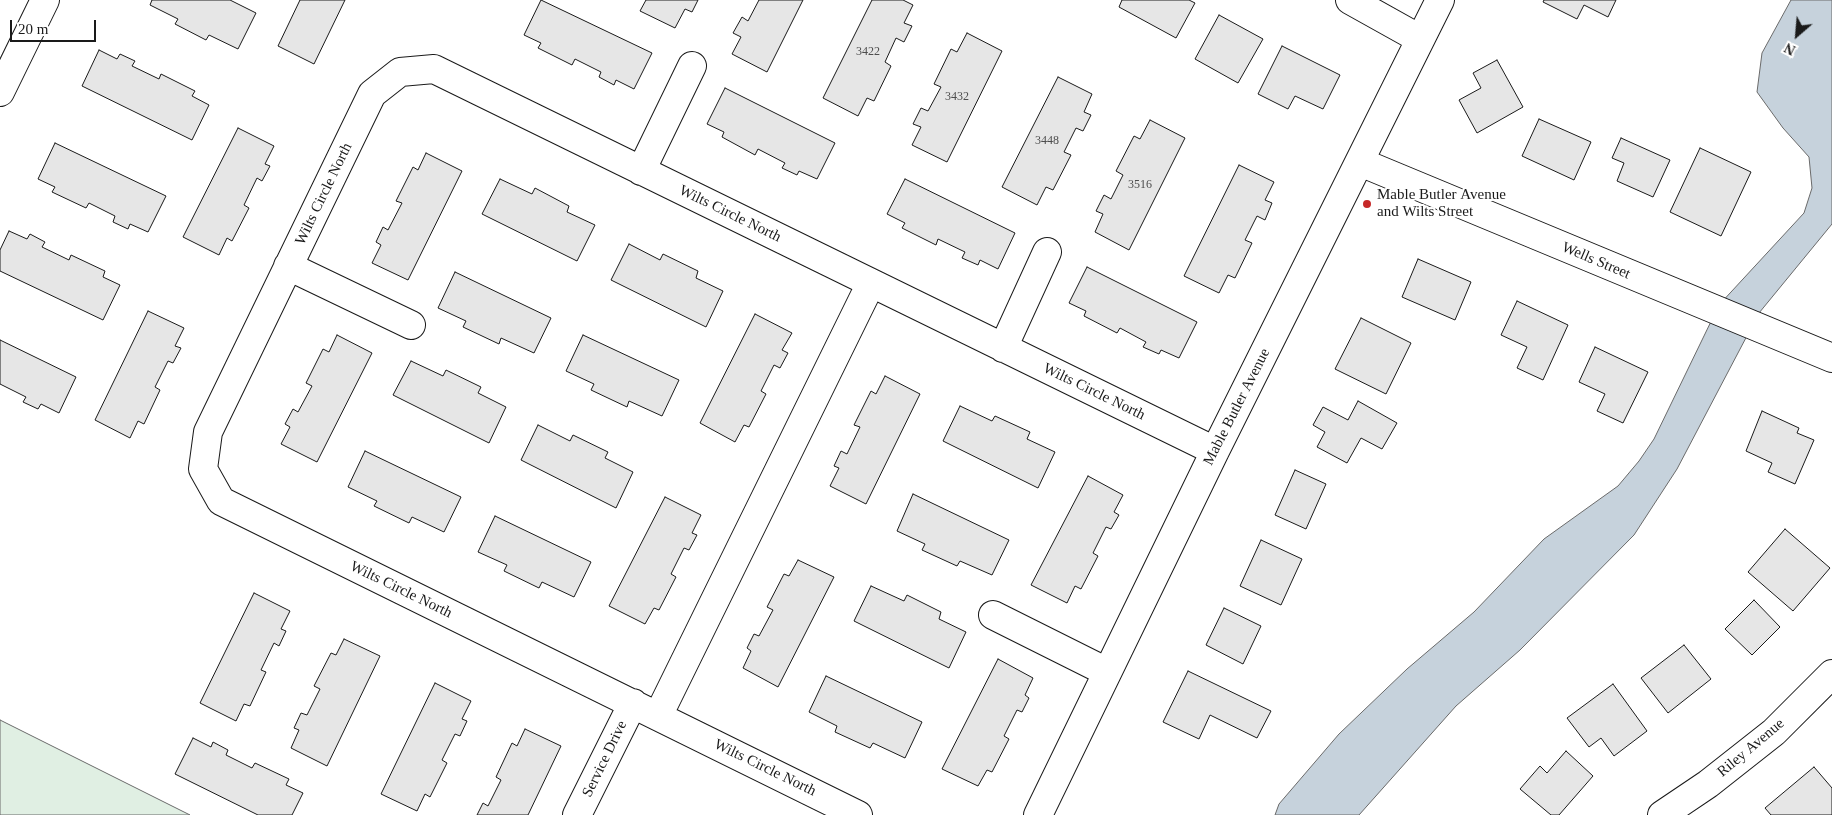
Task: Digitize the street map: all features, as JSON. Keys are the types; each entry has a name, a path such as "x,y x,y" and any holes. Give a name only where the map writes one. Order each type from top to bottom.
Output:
{"street":[{"path":"0,92 45,0"},
{"path":"1350,0 1420,39"},
{"name":"Mable Butler Avenue","path":"1038,815 1215,451 1440,0"},
{"path":"641,171 692,66"},
{"name":"Wilts Circle North","path":"858,815 221,501 203,469 208,432 372,94 400,72 434,69 1215,451"},
{"name":"Wells Street","path":"1360,162 1710,309 1832,358"},
{"path":"1003,348 1047,252"},
{"path":"288,266 411,325"},
{"path":"658,716 870,283"},
{"path":"993,615 1107,672"},
{"name":"Riley Avenue","path":"1662,815 1708,784 1774,732 1832,674"},
{"name":"Service Drive","path":"578,815 633,703"}],"green space":[{"path":"0,720 190,815 0,815"}],"shaded area":[{"path":"1791,0 1832,0 1832,224 1759,313 1677,469 1634,535 1520,650 1456,706 1359,815 1275,815 1279,804 1339,734 1407,669 1474,612 1544,539 1618,486 1654,439 1719,305 1804,213 1812,188 1809,157 1783,128 1757,92 1762,53"}],"building":[{"path":"152,0 230,0 256,13 238,49 209,35 206,40 175,24 178,19 150,5"},
{"path":"300,0 345,0 314,64 278,46"},
{"path":"541,0 652,53 634,89 616,80 614,85 599,77 601,72 575,59 572,65 538,48 541,43 524,35"},
{"path":"646,0 698,0 692,12 685,9 675,28 640,11"},
{"path":"759,0 803,0 767,72 732,54 741,37 733,33 742,17 748,21"},
{"path":"872,0 903,0 913,5 904,23 912,26 904,42 896,38 885,62 891,66 874,101 867,98 858,116 823,98"},
{"path":"1122,0 1189,0 1195,3 1176,38 1119,7"},
{"path":"1544,0 1616,0 1608,17 1584,5 1577,19 1543,2"},
{"path":"1219,15 1263,39 1238,83 1195,59"},
{"path":"967,33 1002,51 947,162 912,145 921,127 913,124 921,108 928,111 941,87 934,84 951,49 957,52"},
{"path":"1282,46 1340,75 1323,109 1295,96 1288,109 1258,94"},
{"path":"99,50 117,59 120,54 135,61 132,66 159,79 161,74 195,91 192,96 209,105 192,140 82,86"},
{"path":"1497,60 1523,107 1477,133 1459,100 1481,88 1473,73"},
{"path":"1058,77 1092,94 1084,112 1091,115 1083,131 1076,128 1064,152 1071,155 1053,190 1046,187 1037,205 1002,187"},
{"path":"725,88 835,143 817,179 799,171 797,175 782,168 785,163 758,149 755,155 722,137 724,132 707,124"},
{"path":"1539,119 1591,142 1574,180 1522,156"},
{"path":"1150,120 1185,138 1129,250 1095,232 1103,214 1096,211 1104,195 1111,199 1123,175 1116,171 1134,136 1140,139"},
{"path":"238,128 274,146 265,164 270,166 262,181 257,178 244,205 249,208 232,241 227,238 219,255 183,237"},
{"path":"1621,138 1670,160 1653,197 1617,181 1624,163 1612,158"},
{"path":"55,143 166,196 148,232 130,224 128,229 113,222 115,216 89,203 86,208 52,192 55,187 38,179"},
{"path":"1700,148 1751,172 1721,236 1670,212"},
{"path":"426,153 462,171 408,280 372,263 381,245 376,242 383,227 388,230 402,203 396,201 413,167 418,170"},
{"path":"1239,165 1274,182 1265,200 1272,203 1265,220 1257,216 1245,240 1252,243 1235,278 1228,275 1219,293 1184,276"},
{"path":"500,179 532,194 535,188 569,206 567,212 595,225 577,261 482,214"},
{"path":"905,179 1015,233 998,269 980,260 978,265 962,258 965,252 938,239 936,245 902,228 905,223 887,214"},
{"path":"9,231 27,239 30,234 45,242 42,247 69,260 71,255 105,271 103,277 120,285 103,320 0,271 0,250"},
{"path":"629,244 660,260 663,254 698,271 696,278 723,291 706,327 611,280"},
{"path":"1418,259 1471,282 1455,320 1402,297"},
{"path":"1087,267 1197,322 1179,358 1161,350 1159,354 1143,347 1146,342 1120,328 1117,333 1084,316 1086,311 1069,303"},
{"path":"455,272 551,318 534,353 501,338 499,344 463,327 466,321 438,308"},
{"path":"1517,301 1568,325 1543,380 1517,368 1527,347 1501,335"},
{"path":"148,311 184,328 175,346 181,348 173,363 168,361 155,387 160,390 144,424 138,421 130,438 95,420"},
{"path":"755,314 792,333 782,350 788,353 780,368 774,365 761,391 766,394 749,427 744,425 735,442 700,423"},
{"path":"1361,318 1411,343 1386,394 1335,369"},
{"path":"337,335 372,353 317,462 281,444 290,427 285,424 293,409 298,412 312,386 306,383 323,349 329,352"},
{"path":"583,335 679,380 662,416 629,401 627,407 591,390 594,384 566,371"},
{"path":"0,340 76,377 59,413 41,404 38,409 23,402 26,397 0,384"},
{"path":"1595,347 1648,372 1623,423 1597,411 1605,394 1579,382"},
{"path":"411,361 443,376 446,370 481,387 478,393 506,407 489,443 393,395"},
{"path":"885,376 920,394 866,504 830,486 839,468 834,466 841,451 847,454 860,427 854,425 871,391 876,394"},
{"path":"1358,401 1397,423 1382,449 1361,438 1347,463 1317,447 1325,432 1313,425 1323,407 1348,420"},
{"path":"960,406 992,421 995,416 1030,432 1027,439 1055,452 1038,488 943,441"},
{"path":"1762,411 1799,428 1797,433 1814,440 1795,484 1768,472 1772,463 1746,451"},
{"path":"538,425 570,441 573,435 608,452 605,458 633,472 616,508 521,460"},
{"path":"365,451 461,497 444,532 412,517 409,523 374,506 377,501 348,487"},
{"path":"1295,470 1326,484 1306,529 1275,515"},
{"path":"1088,476 1123,495 1114,512 1119,515 1111,529 1106,527 1093,553 1098,556 1081,589 1075,586 1067,603 1031,585"},
{"path":"913,494 1009,540 992,575 960,561 957,566 922,550 925,544 897,531"},
{"path":"665,497 701,515 692,533 697,535 689,550 684,548 671,574 676,577 659,610 654,608 645,624 609,606"},
{"path":"495,516 591,562 574,597 542,582 539,588 504,571 507,565 478,552"},
{"path":"1785,529 1830,568 1793,611 1748,572"},
{"path":"1261,540 1302,559 1281,605 1240,586"},
{"path":"798,560 834,577 778,687 743,668 751,651 747,648 754,634 759,636 773,610 767,607 784,574 789,576"},
{"path":"871,586 904,601 907,595 941,612 939,619 966,632 949,668 854,621"},
{"path":"254,593 290,611 281,629 286,631 279,646 274,643 261,670 266,672 250,706 244,704 236,721 200,703"},
{"path":"1754,600 1780,627 1752,655 1725,629"},
{"path":"1224,608 1261,626 1243,664 1206,645"},
{"path":"344,639 380,656 327,766 291,748 299,730 294,728 301,713 307,715 320,689 314,686 331,653 336,655"},
{"path":"1684,645 1711,679 1668,713 1641,678"},
{"path":"998,659 1033,678 1025,695 1029,698 1022,712 1017,710 1004,736 1009,739 992,772 987,770 978,786 942,769"},
{"path":"1188,671 1271,711 1257,738 1210,715 1199,739 1163,722"},
{"path":"826,676 922,722 905,758 873,743 870,748 835,732 837,726 809,712"},
{"path":"435,683 471,701 462,719 467,721 460,736 455,734 442,760 447,763 430,797 425,794 417,811 381,794"},
{"path":"1613,684 1647,731 1614,756 1601,738 1589,747 1567,718"},
{"path":"525,729 561,746 528,815 477,815 483,803 488,806 501,780 496,777 512,743 517,746"},
{"path":"193,738 211,747 213,742 228,750 226,755 252,768 255,763 289,779 286,785 303,793 292,815 258,815 175,774"},
{"path":"1566,751 1593,776 1559,815 1551,815 1520,789 1540,766 1547,773"},
{"path":"1814,767 1832,788 1832,815 1771,815 1765,808"}],"place":[{"name":"Mable Butler Avenue and Wilts Street","path":"1367,204"}]}
